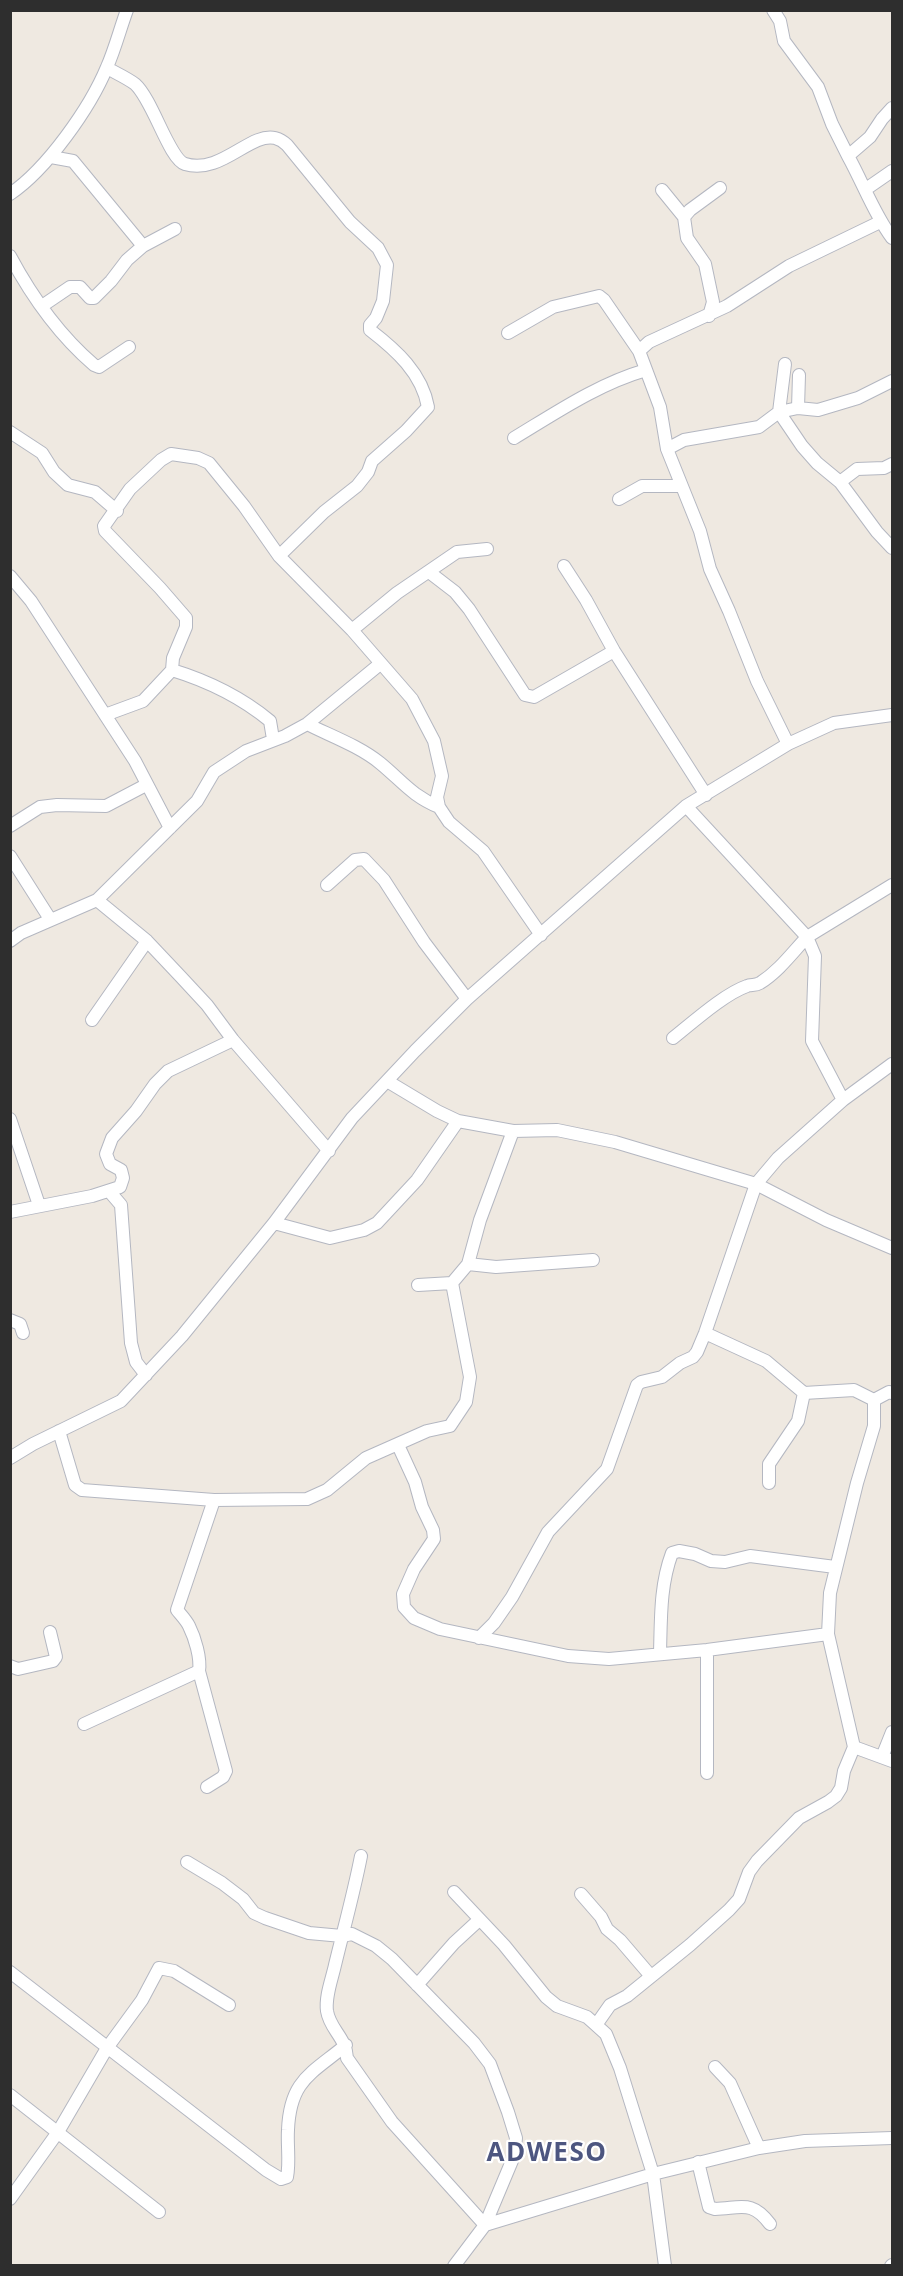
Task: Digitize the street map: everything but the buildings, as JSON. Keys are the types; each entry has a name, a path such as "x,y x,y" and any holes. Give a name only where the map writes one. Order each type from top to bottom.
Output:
{"street":[{"path":"10,195 51,157 81,113 107,68 127,10"},
{"path":"773,10 780,21 784,41 818,87 832,124 866,189 880,222 892,238"},
{"path":"107,68 135,85 151,106 179,162 196,166 216,163 264,138 277,138 287,145 350,222 378,248 387,265 383,301 376,318 370,325 370,330 416,374 425,391 428,407 372,462 368,472 357,486 324,512 279,555"},
{"path":"849,156 870,137 892,108"},
{"path":"51,157 73,161 143,246"},
{"path":"866,189 892,171"},
{"path":"684,217 720,188"},
{"path":"662,190 684,217 687,238 705,264 713,302 709,316"},
{"path":"639,351 649,342 709,316 789,266 880,222"},
{"path":"42,306 70,287 80,287 90,298 94,298 127,260 143,246 175,229"},
{"path":"10,256 27,287 65,337 94,365 99,367 129,347"},
{"path":"508,333 553,308 599,296 639,351 660,407 666,449 700,531 710,569 757,681 788,744"},
{"path":"785,364 779,412 802,446 817,463 840,482 871,525 892,548"},
{"path":"514,438 603,386 619,378 646,370"},
{"path":"798,408 799,375"},
{"path":"666,449 684,440 759,427 779,412 798,408 818,410 858,398 892,381"},
{"path":"10,432 42,453 54,472 68,485 95,492 117,511"},
{"path":"105,715 143,700 172,670 173,658 186,627 186,618 105,531 104,526 117,511 130,489 161,460 171,454 198,458 209,463 229,486 279,555 352,630 412,699 434,741 442,776 437,797 439,807 449,822 483,851 541,935"},
{"path":"840,482 857,469 884,468 892,465"},
{"path":"619,499 642,486 681,486"},
{"path":"352,630 397,593 457,552 487,549"},
{"path":"564,566 614,651 706,795"},
{"path":"429,572 455,592 469,609 525,695 530,698 614,651"},
{"path":"10,576 31,600 135,761 170,828"},
{"path":"10,941 21,933 97,900 197,801 214,772 246,751 285,736 307,724 380,664"},
{"path":"172,670 202,679 254,708 270,721 273,740"},
{"path":"10,1458 58,1431 121,1401 182,1336 274,1223 352,1118 387,1081 467,999 686,806 788,744 834,723 892,714"},
{"path":"307,724 358,748 422,800 439,807"},
{"path":"10,826 40,807 106,806 146,785"},
{"path":"686,806 807,937 815,956 812,1041 843,1100"},
{"path":"10,856 50,920"},
{"path":"327,885 356,860 364,859 384,880 424,942 467,999"},
{"path":"673,1038 709,1009 748,985 757,986 779,969 807,937 892,885"},
{"path":"97,900 147,942 207,1005 233,1040 329,1151"},
{"path":"92,1020 147,942"},
{"path":"10,1212 92,1196 120,1187 123,1178 121,1170 110,1164 106,1154 112,1138 168,1071 233,1040"},
{"path":"479,1638 494,1623 512,1597 548,1532 607,1469 637,1385 662,1377 697,1352 756,1184 778,1158 843,1100 892,1064"},
{"path":"387,1081 458,1121 513,1131 557,1130 625,1145 756,1184 826,1220 892,1248"},
{"path":"10,1119 39,1205"},
{"path":"274,1223 330,1238 364,1230 377,1223 417,1180 458,1121"},
{"path":"418,1285 452,1283 468,1264 480,1220 513,1131"},
{"path":"109,1191 121,1204 131,1343 136,1362 146,1375"},
{"path":"468,1264 496,1267 593,1260"},
{"path":"58,1431 75,1485 82,1490 214,1500 307,1499 327,1490 366,1458 427,1431 450,1425 466,1402 470,1377 452,1283"},
{"path":"10,1320 20,1324 23,1333"},
{"path":"705,1333 766,1361 804,1393 854,1390 874,1400"},
{"path":"874,1400 889,1392 892,1393"},
{"path":"769,1483 769,1464 798,1421 804,1393"},
{"path":"596,2025 610,2005 627,1996 690,1945 740,1899 749,1872 779,1837 799,1818 836,1796 841,1788 844,1771 854,1747 828,1634 830,1593 857,1483 874,1426 874,1400"},
{"path":"398,1445 415,1482 435,1539 414,1569 403,1594 404,1607 414,1618 440,1629 479,1638 568,1656 609,1659 708,1650 828,1634"},
{"path":"207,1787 223,1777 226,1771 199,1671 200,1665 192,1634 189,1625 177,1610 214,1500"},
{"path":"660,1653 661,1599 666,1569 672,1553 679,1551 695,1554 711,1561 725,1562 750,1556 835,1567"},
{"path":"10,1666 18,1669 53,1661 56,1658 50,1632"},
{"path":"707,1773 708,1650"},
{"path":"84,1724 199,1671"},
{"path":"854,1747 887,1759 892,1732"},
{"path":"362,1856 327,1997 327,2012 346,2045 347,2058 392,2121 485,2225"},
{"path":"187,1862 222,1883 243,1899 254,1913 309,1933 342,1936 351,1934 376,1946 474,2043 490,2064 516,2138 514,2156 485,2225 454,2265"},
{"path":"453,1892 504,1945 546,1997 557,2006 587,2017 606,2034 620,2068 653,2174 665,2265"},
{"path":"581,1894 601,1917 607,1929 620,1940 650,1976"},
{"path":"417,1985 454,1943 479,1920"},
{"path":"10,2199 58,2132 107,2048 142,2000 159,1968 174,1971 229,2005"},
{"path":"10,1972 266,2170 281,2178 287,2177 289,2169 288,2130 292,2099 300,2083 346,2045"},
{"path":"715,2067 730,2083 759,2148"},
{"path":"10,2095 159,2212"},
{"path":"485,2225 653,2174 759,2148 805,2141 892,2138"},
{"path":"698,2162 709,2207 715,2209 754,2208 770,2224"}],"district":[{"name":"ADWESO","path":"547,2154"}]}
